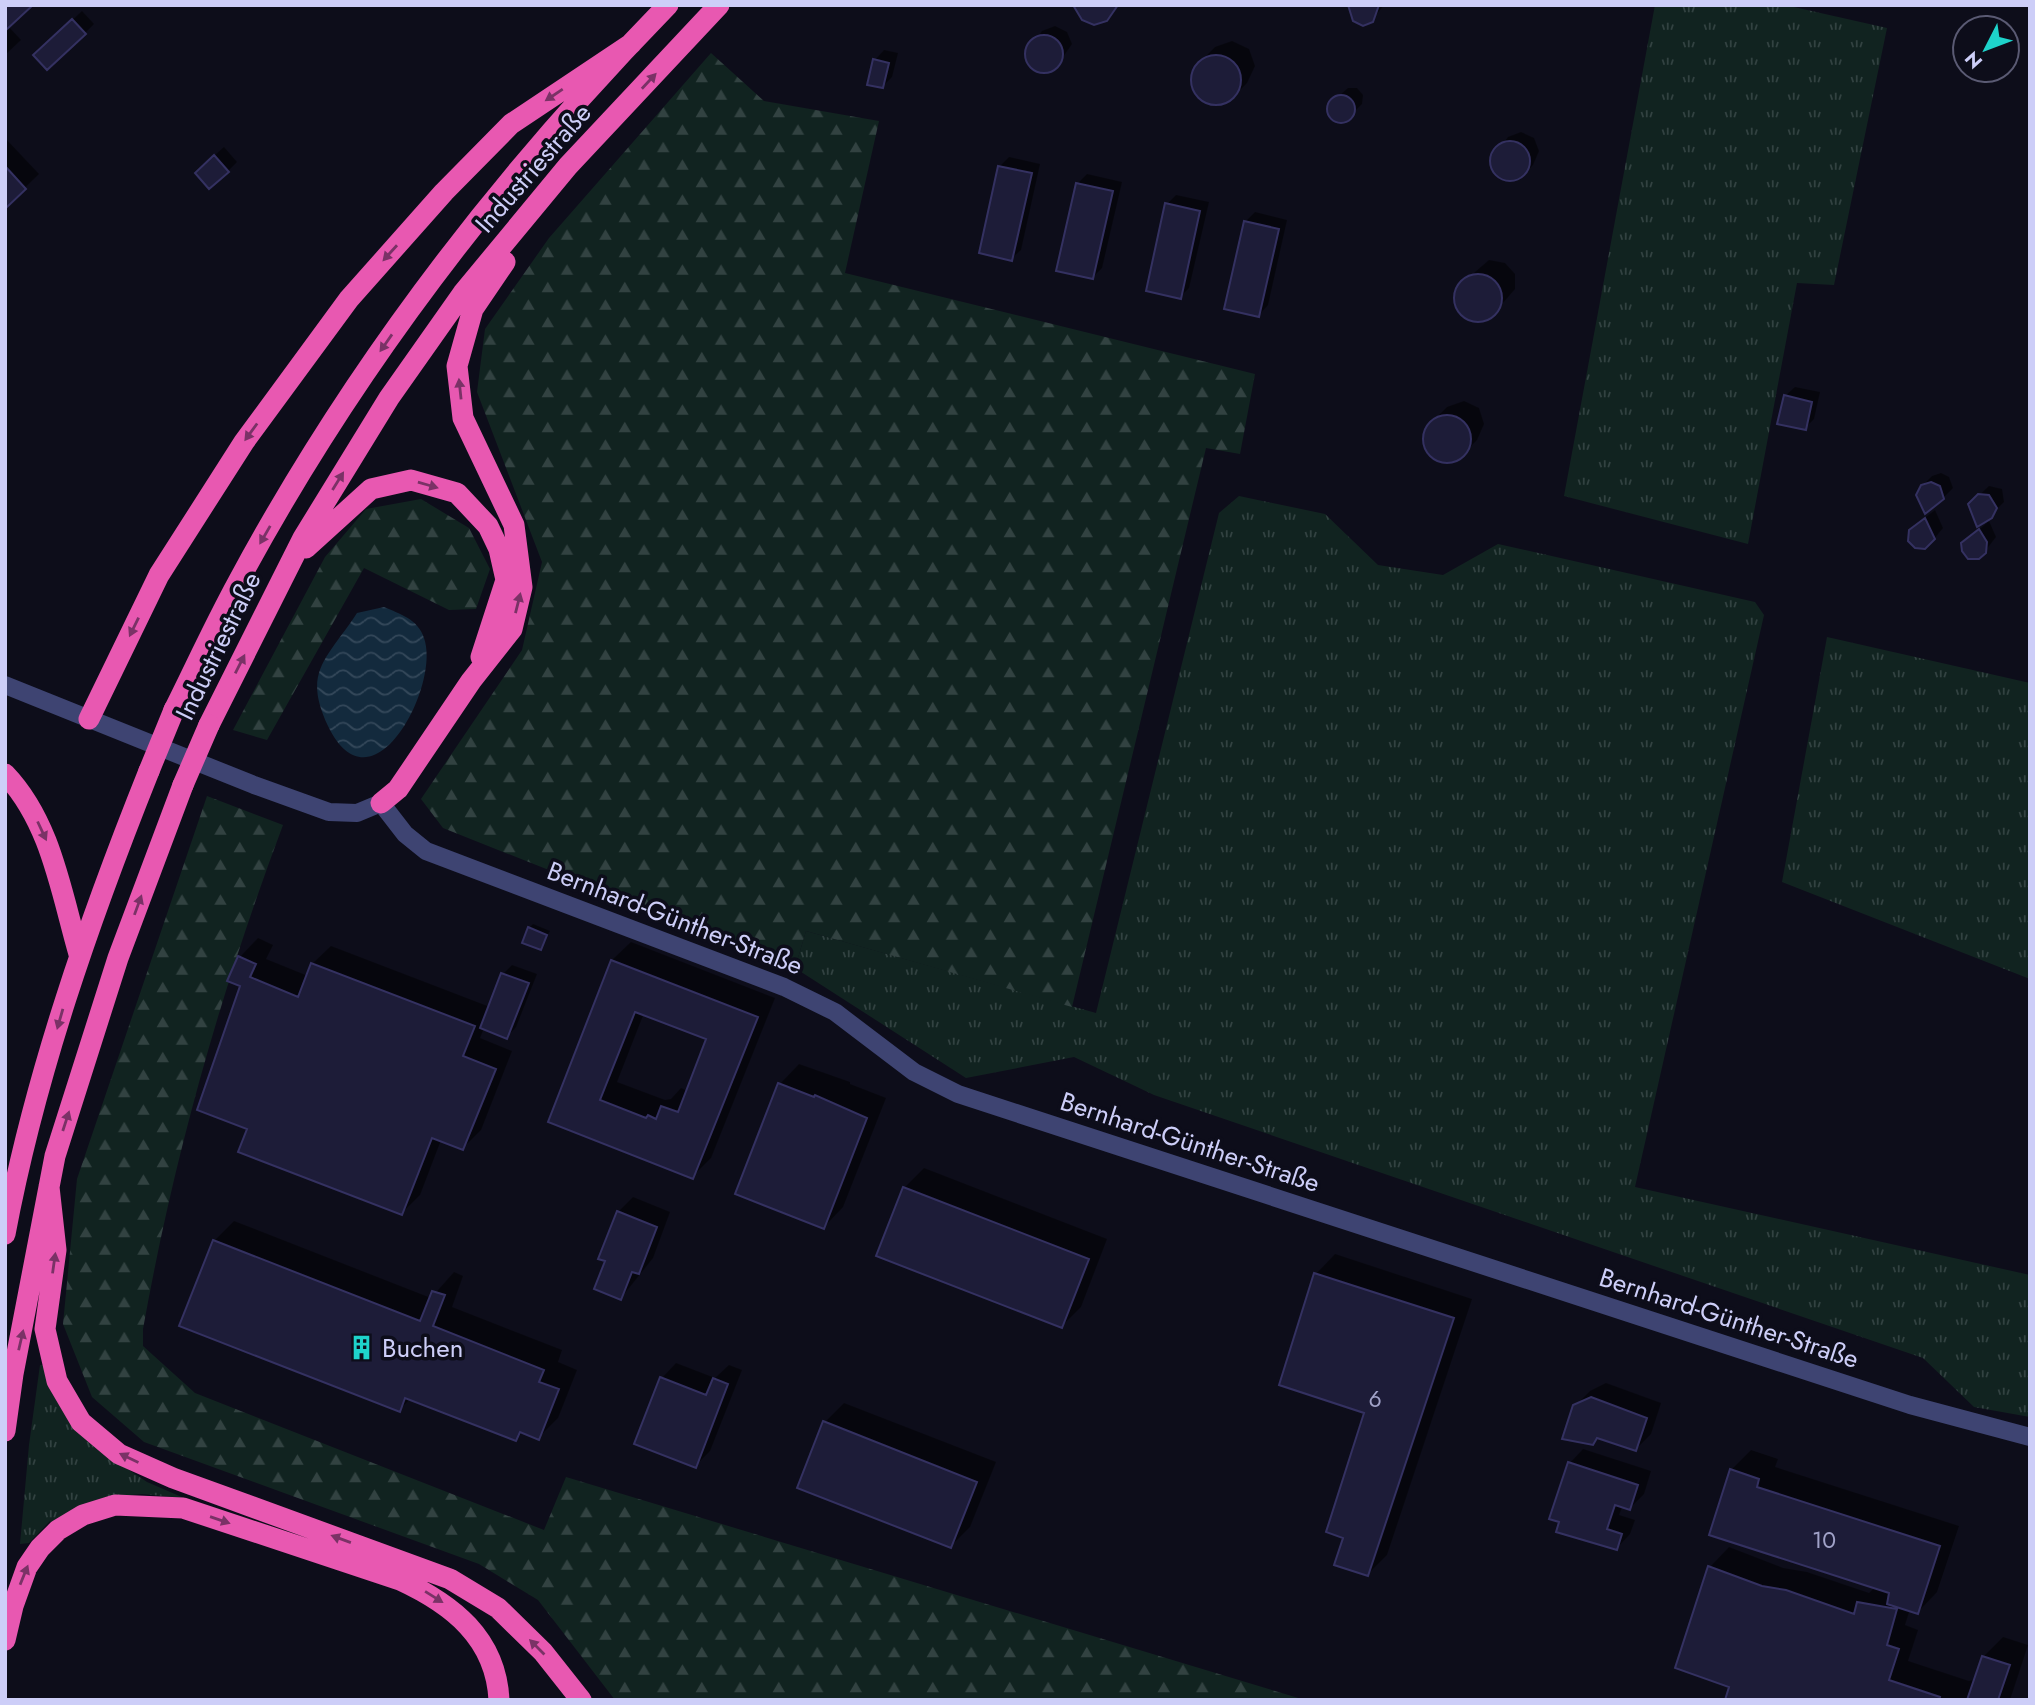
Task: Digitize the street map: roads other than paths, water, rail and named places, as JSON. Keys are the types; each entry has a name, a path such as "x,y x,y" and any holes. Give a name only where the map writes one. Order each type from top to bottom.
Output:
{"highway":[{"name":"Industriestraße","path":"6,1228 40,1088 79,954 174,710 238,582 356,386 411,308 510,179 668,5"},
{"name":"Industriestraße","path":"5,1431 13,1374 55,1156 118,958 183,785 209,725 292,561 396,388 463,293 568,166 719,5"},
{"path":"89,719 159,575 244,442 349,299 444,192 511,124 631,44"},
{"path":"381,803 398,789 471,681 512,629 522,587 514,526 463,418 457,366 473,309 568,166"},
{"path":"292,561 371,489 411,480 457,494 488,526 499,549 506,580 494,625 471,681"},
{"path":"5,774 33,813 48,843 79,954"},
{"path":"49,1187 56,1250 45,1329 57,1381 81,1422 119,1454 173,1478 450,1579 498,1608 543,1652 580,1700"},
{"path":"5,1640 13,1605 27,1567 58,1530 83,1514 115,1505 183,1508 400,1580 430,1594 460,1615 480,1638 490,1657 499,1700"}],"street":[{"path":"5,685 329,812 357,813 381,803"},
{"name":"Bernhard-Günther-Straße","path":"381,803 405,834 426,850 784,986 835,1012 914,1072 958,1094 1910,1405 2030,1437"}],"water":[{"path":"384,607 408,618 417,626 424,638 427,659 413,710 399,734 382,751 364,757 345,750 328,726 317,692 318,678 328,654 357,613"}],"place":[{"name":"Buchen","path":"362,1348"}]}
